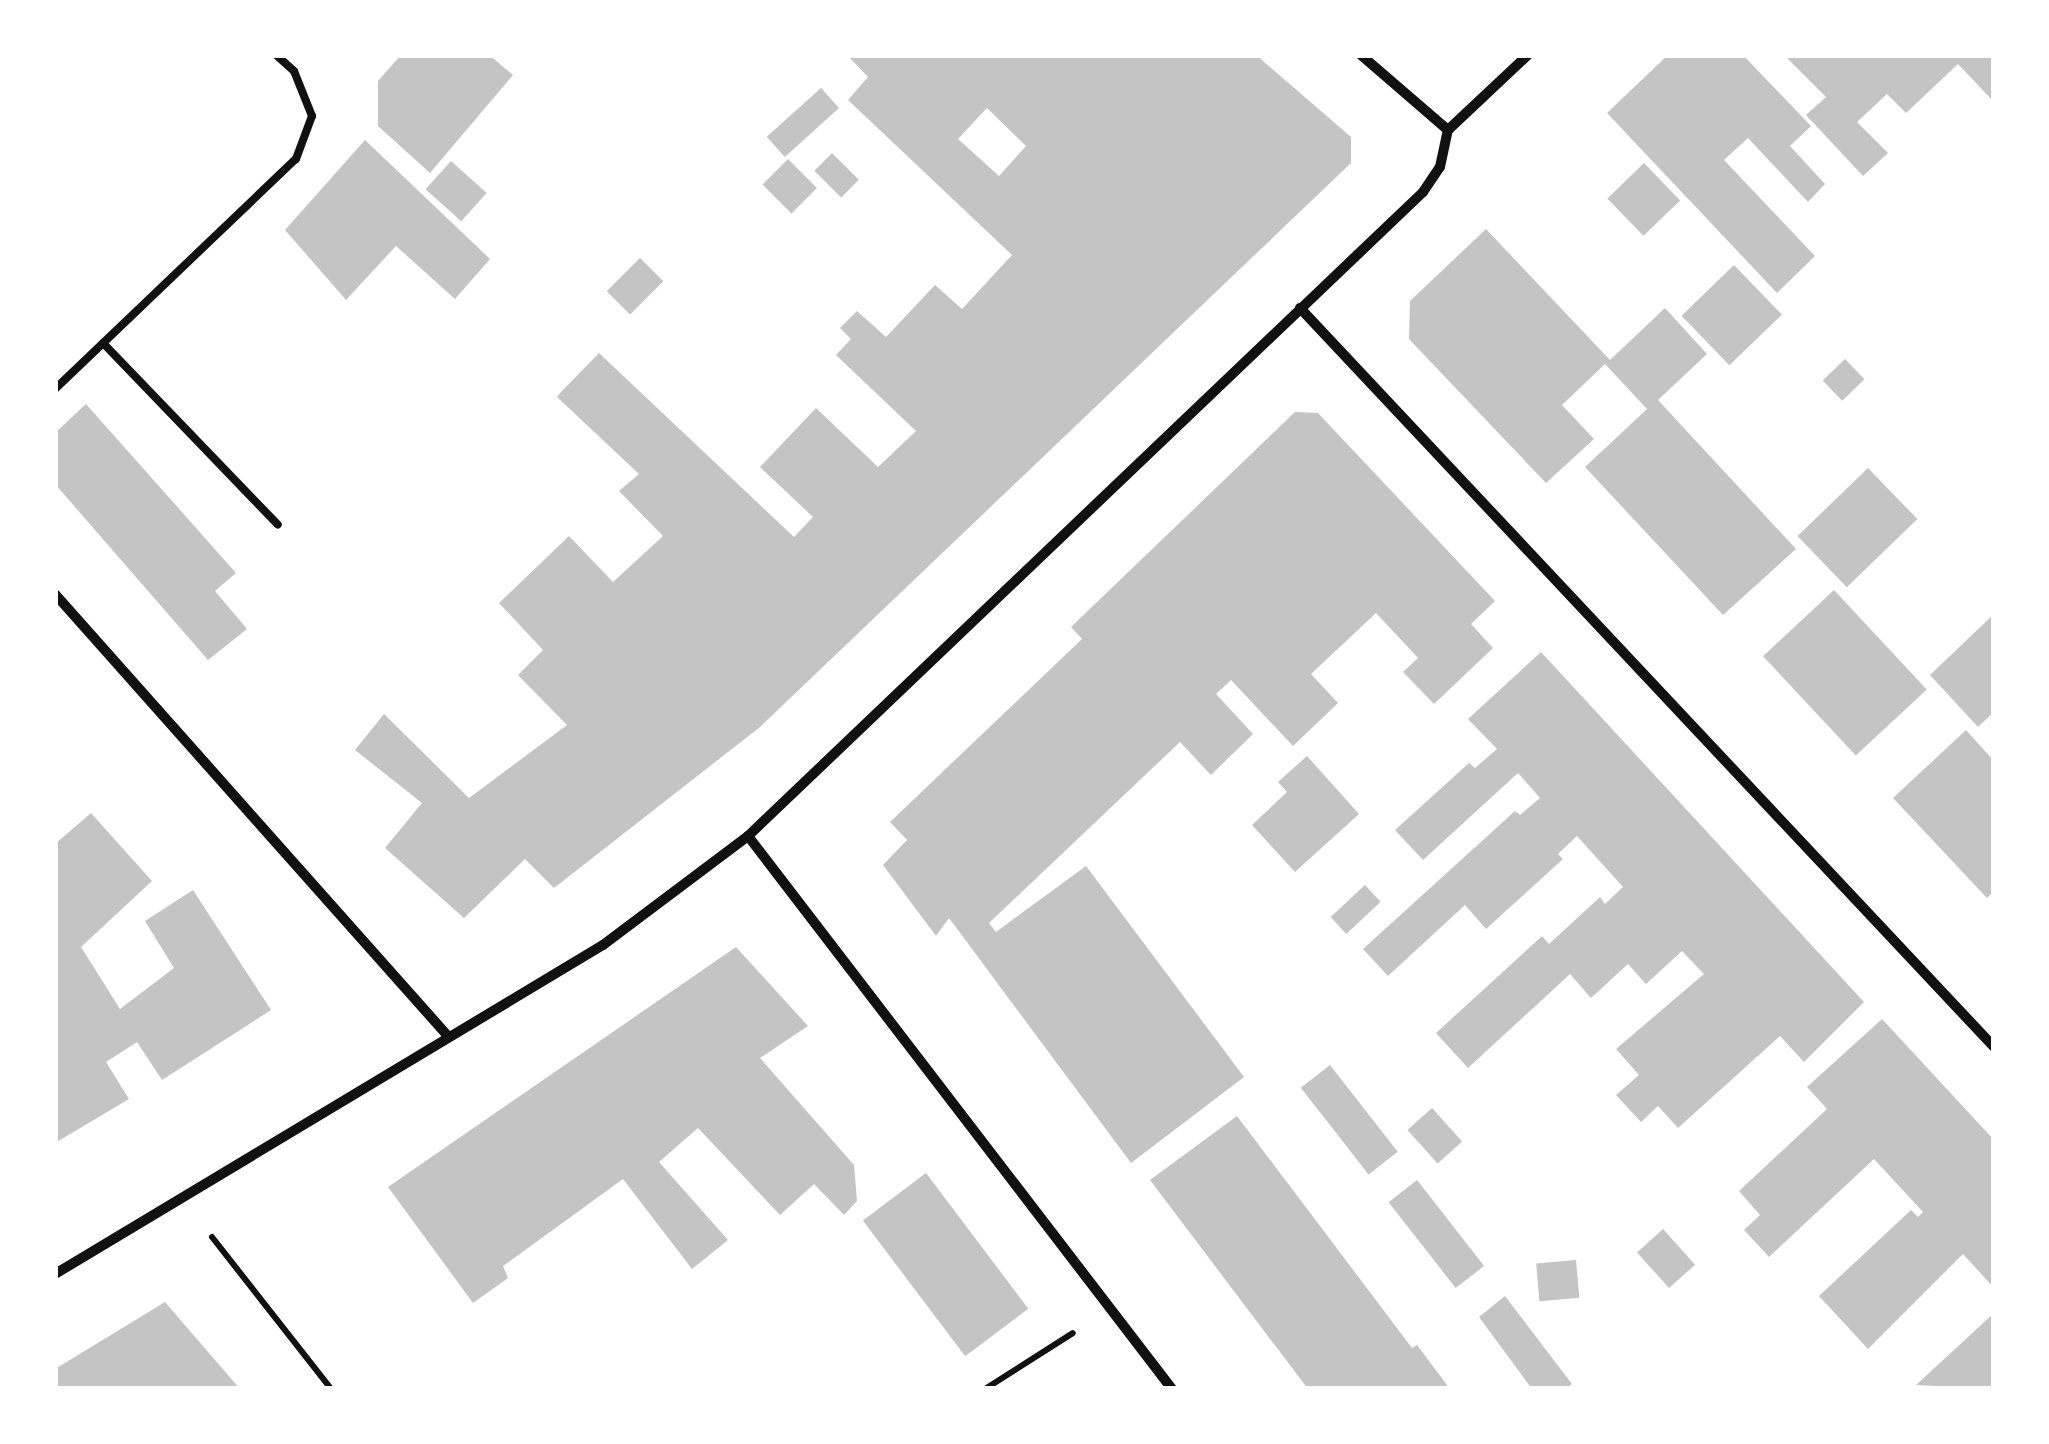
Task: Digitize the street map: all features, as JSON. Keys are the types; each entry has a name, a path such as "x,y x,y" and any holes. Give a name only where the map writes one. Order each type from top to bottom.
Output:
{"street":[{"path":"1361,55 1448,130"},
{"path":"55,1274 447,1035 603,945 748,836 1423,192 1440,167 1448,130 1528,55"},
{"path":"1300,308 1994,1047"},
{"path":"55,594 447,1035"},
{"path":"748,836 1172,1389"}],"lane":[{"path":"55,389 296,160 312,116 294,71 276,55"},
{"path":"103,343 278,525"}],"path":[{"path":"180,1196 331,1389"},
{"path":"985,1389 1112,1308"}],"building":[{"path":"401,55 489,55 513,75 430,173 378,126 378,81"},
{"path":"847,55 1256,55 1351,137 1351,163 760,727 554,888 525,859 464,918 385,848 422,803 355,750 384,714 469,798 567,725 518,675 543,650 499,603 569,536 613,582 663,536 619,491 639,474 557,397 561,392 599,353 794,537 813,517 760,467 816,408 878,467 916,431 836,355 851,339 840,328 857,311 886,337 935,285 962,309 1012,255 848,100 868,77","holes":["987,108 1026,146 999,176 958,139"]},
{"path":"1668,55 1743,55 1811,126 1790,146 1825,184 1808,202 1748,138 1724,160 1815,256 1777,293 1607,113"},
{"path":"1784,55 1994,55 1994,102 1958,64 1906,113 1887,94 1857,122 1888,153 1863,176 1806,115 1826,97"},
{"path":"821,88 839,108 785,157 767,137"},
{"path":"365,140 490,259 455,299 396,246 346,300 285,230"},
{"path":"832,153 859,180 841,198 814,171"},
{"path":"788,159 817,188 792,213 763,184"},
{"path":"451,161 487,193 461,221 426,189"},
{"path":"1644,163 1680,200 1643,236 1607,198"},
{"path":"1486,229 1610,360 1665,308 1707,354 1658,400 1796,549 1723,615 1585,467 1647,409 1605,364 1562,405 1594,439 1546,483 1409,339 1410,301"},
{"path":"640,258 663,281 630,315 607,291"},
{"path":"1734,265 1782,315 1729,365 1681,316"},
{"path":"1845,359 1864,379 1842,401 1823,381"},
{"path":"86,404 236,573 215,591 247,629 208,660 55,484 55,433"},
{"path":"1295,412 1318,413 1495,601 1471,624 1493,648 1434,704 1403,672 1418,658 1376,613 1311,674 1338,703 1293,746 1231,680 1216,694 1253,734 1211,775 1180,742 989,923 996,932 1086,866 1244,1077 1131,1163 949,918 936,936 883,865 907,840 890,822 1082,639 1071,627"},
{"path":"1868,468 1917,519 1847,587 1798,536"},
{"path":"1834,590 1927,689 1856,756 1763,656"},
{"path":"1994,614 1994,712 1978,727 1930,675"},
{"path":"1541,652 1864,1002 1804,1062 1780,1036 1678,1128 1658,1106 1641,1122 1616,1095 1639,1075 1616,1049 1704,974 1682,951 1646,984 1628,964 1591,998 1570,974 1468,1068 1436,1033 1542,936 1549,944 1600,897 1605,904 1623,887 1577,836 1558,854 1563,859 1486,929 1465,905 1388,976 1363,949 1515,811 1520,815 1540,798 1518,773 1423,860 1395,830 1469,763 1475,768 1497,749 1468,719"},
{"path":"1966,730 1994,761 1994,891 1987,898 1893,798"},
{"path":"1307,756 1359,814 1295,872 1252,825 1287,792 1278,782"},
{"path":"91,813 152,881 81,947 120,1009 174,968 145,921 193,890 271,1010 162,1080 137,1042 106,1062 129,1099 55,1143 55,844"},
{"path":"1365,885 1381,902 1346,934 1331,917"},
{"path":"736,947 808,1026 760,1058 854,1165 857,1201 844,1215 814,1184 780,1215 698,1128 659,1162 728,1240 692,1269 623,1179 503,1266 508,1278 473,1303 388,1187"},
{"path":"1882,1019 1994,1140 1994,1288 1963,1254 1868,1349 1819,1296 1911,1210 1918,1217 1923,1212 1874,1159 1769,1257 1744,1230 1760,1215 1739,1191 1827,1109 1807,1087"},
{"path":"1330,1065 1398,1152 1369,1174 1301,1088"},
{"path":"1432,1108 1462,1141 1438,1164 1407,1130"},
{"path":"1237,1116 1412,1348 1417,1345 1450,1389 1308,1389 1150,1180"},
{"path":"926,1173 1028,1309 965,1356 863,1221"},
{"path":"1417,1180 1484,1266 1456,1288 1389,1202"},
{"path":"1663,1229 1695,1265 1669,1288 1637,1252"},
{"path":"1576,1260 1579,1298 1539,1301 1536,1263"},
{"path":"1505,1296 1572,1384 1565,1389 1532,1389 1479,1317"},
{"path":"165,1302 240,1389 55,1389 55,1369"},
{"path":"1994,1313 1994,1389 1916,1385"}]}
